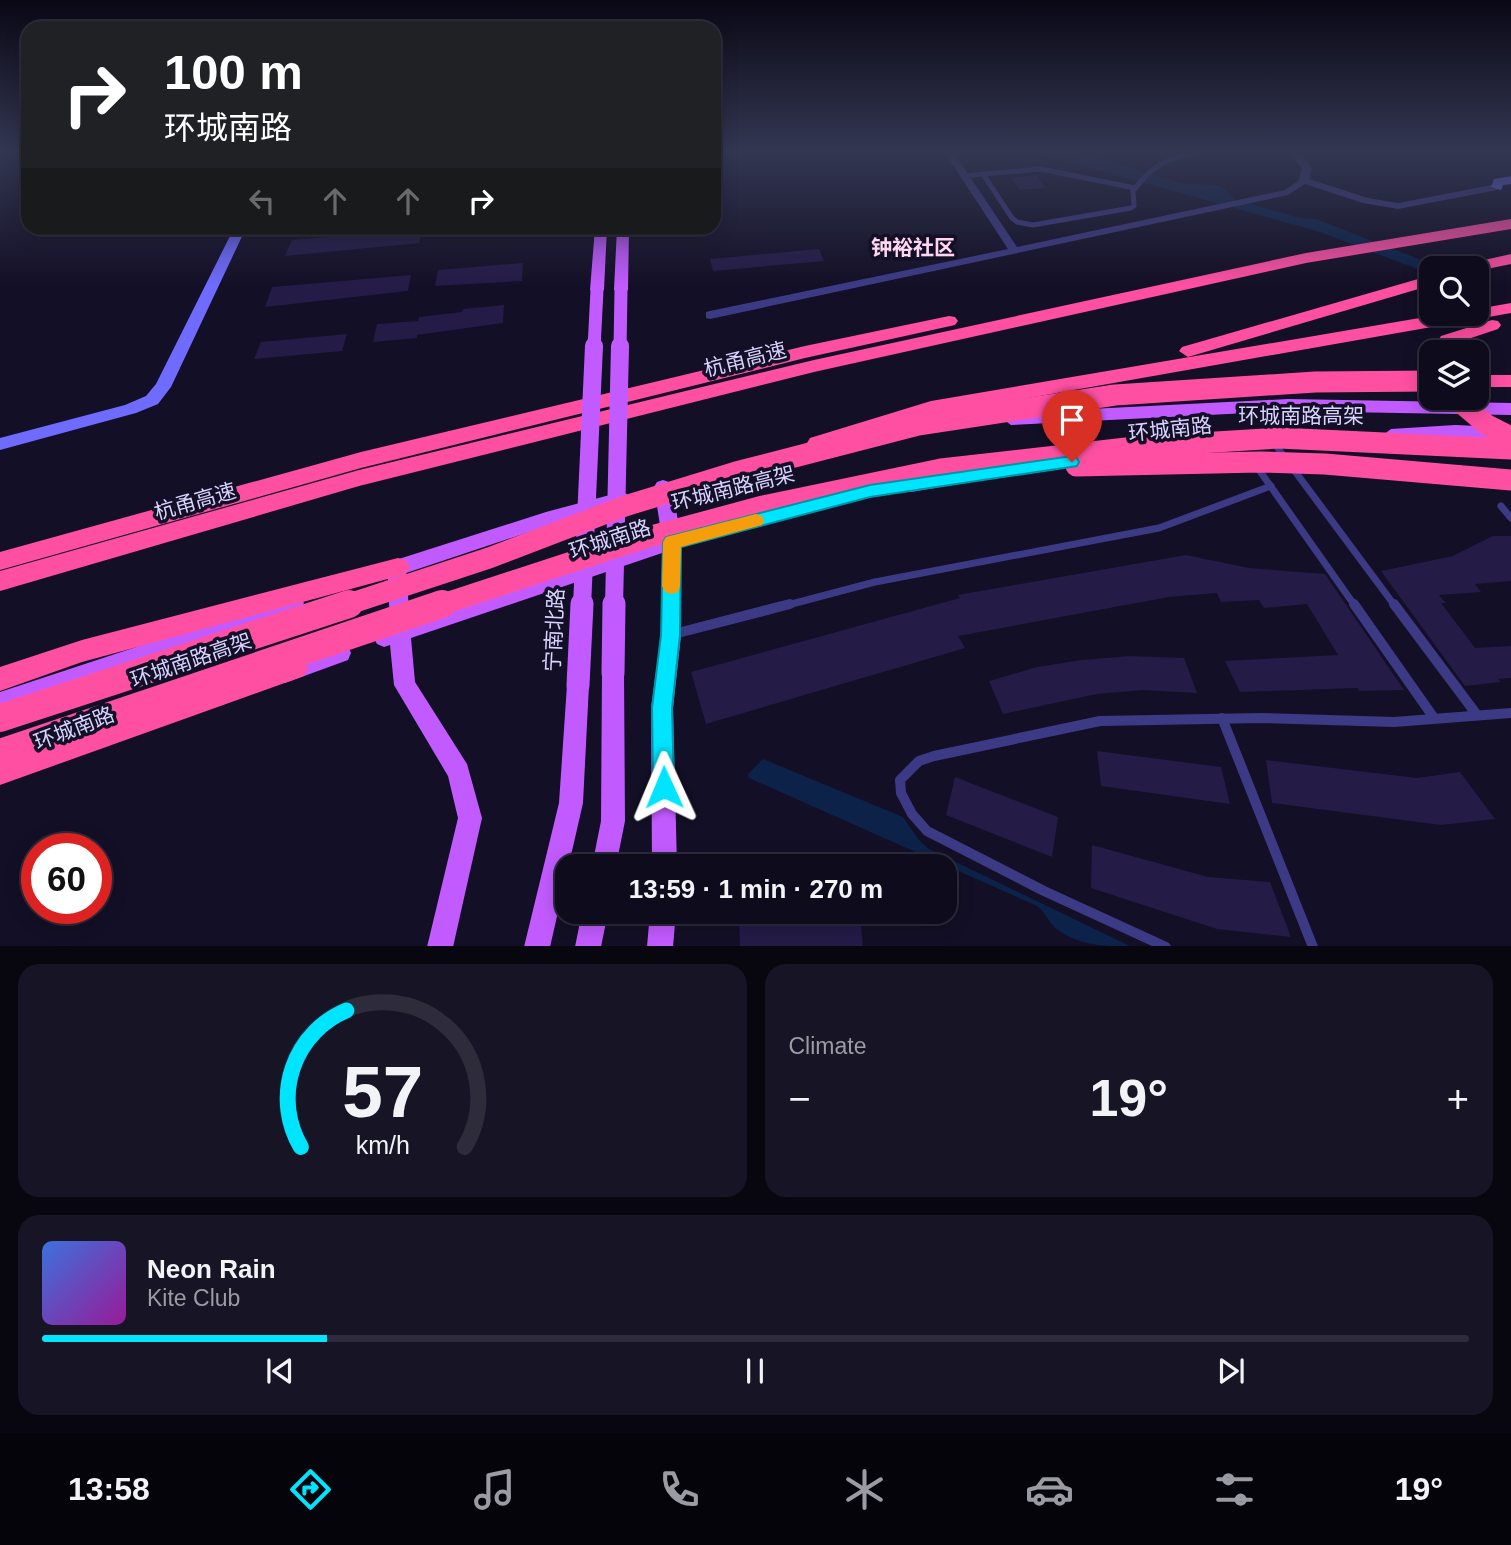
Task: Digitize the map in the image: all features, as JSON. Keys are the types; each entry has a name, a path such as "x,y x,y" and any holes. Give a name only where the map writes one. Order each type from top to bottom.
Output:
{"highway":[{"name":"杭甬高速","path":"0,561 361,460 792,355 1417,228 1511,212"},
{"name":"杭甬高速","path":"0,581 359,478 814,366 1300,253 1435,237 1511,224"},
{"path":"1489,264 1511,259"},
{"path":"1024,391 1196,349 1419,284"},
{"path":"736,471 850,431 931,408 1511,308"},
{"path":"1447,340 1474,329 1511,321"},
{"name":"环城南路高架","path":"0,718 489,558 625,506 736,471 918,425 1115,395 1315,382 1419,381"},
{"path":"1489,381 1511,381"},
{"path":"1469,410 1487,425 1511,435"},
{"name":"环城南路高架","path":"0,753 319,644 648,537 763,506 941,469 1135,447 1279,438 1511,449"},
{"path":"941,469 1261,462 1325,464 1511,480"},
{"path":"0,679 82,651 398,567"},
{"path":"0,771 327,657"}],"main road":[{"name":"宁南北路","path":"537,946 571,803 601,235"},
{"path":"606,854 613,821 613,673 622,235"},
{"name":"环城南路","path":"0,702 546,519 663,487 964,422 1288,405 1511,409"},
{"name":"环城南路","path":"0,780 327,657 672,542 870,491 1046,464 1273,443 1455,431 1511,435"},
{"path":"663,487 672,542 671,635 662,708 665,854"},
{"path":"398,567 405,685 459,772 470,818 440,946"},
{"path":"588,946 593,924"},
{"path":"660,946 662,924"}],"street":[{"path":"978,197 1014,251"},
{"path":"710,315 1263,197"},
{"path":"1354,197 1398,206 1444,197"},
{"path":"0,444 98,419 152,400 163,387 237,235"}],"lane":[{"path":"998,197 1013,218 1024,224 1131,208 1134,206 1134,197"},
{"path":"1273,443 1477,715"},
{"path":"1249,456 1434,718"},
{"path":"671,635 875,582 1159,528 1270,486"},
{"path":"1501,506 1511,518"},
{"path":"1164,946 1044,891 927,831 912,814 901,793 900,780 919,761 934,756 1100,721 1223,719 1394,722 1511,713"},
{"path":"1223,719 1313,946"}],"water":[{"path":"1195,197 1233,197 1301,218 1316,219 1419,259 1419,270 1320,232"},
{"path":"763,759 903,817 919,840 939,854 920,854 749,778 748,774"},
{"path":"957,863 1130,946 1100,945 1071,938 1054,927 1037,906 957,870"}],"building":[{"path":"351,235 421,235 419,243 285,256 292,240"},
{"path":"819,249 824,261 713,271 710,259"},
{"path":"523,263 522,281 435,286 438,270"},
{"path":"411,275 408,291 265,307 272,287"},
{"path":"504,305 503,323 417,335 417,338 373,342 377,324 418,321 419,317"},
{"path":"347,334 342,351 254,359 261,342"},
{"path":"1493,536 1511,536 1511,581 1475,584 1481,592 1439,595 1446,603 1441,603 1475,648 1511,646 1511,678 1498,679 1501,682 1465,686 1381,571 1453,556"},
{"path":"1186,555 1249,568 1325,574 1404,690 1359,691 1358,688 1240,692 1225,661 1338,655 1307,604 1264,608 1259,600 1221,602 1217,593 1169,597 958,636 965,648 706,724 691,672 960,598 958,595"},
{"path":"1130,656 1184,658 1197,693 1143,690 1097,694 1003,714 989,681 1037,667"},
{"path":"1097,751 1221,767 1230,804 1101,786"},
{"path":"1266,760 1417,778 1460,772 1495,819 1441,825 1272,803"},
{"path":"955,777 1058,817 1052,857 946,815"},
{"path":"1092,845 1208,877 1270,882 1291,937 1217,929 1091,888"},
{"path":"739,924 861,924 863,946 740,946"}],"slow traffic":[{"path":"671,586 672,542 756,521"}],"district":[{"name":"钟裕社区","path":"913,247"}],"route":[{"path":"664,787 662,708 671,635 672,542 870,491 1072,462"}]}
